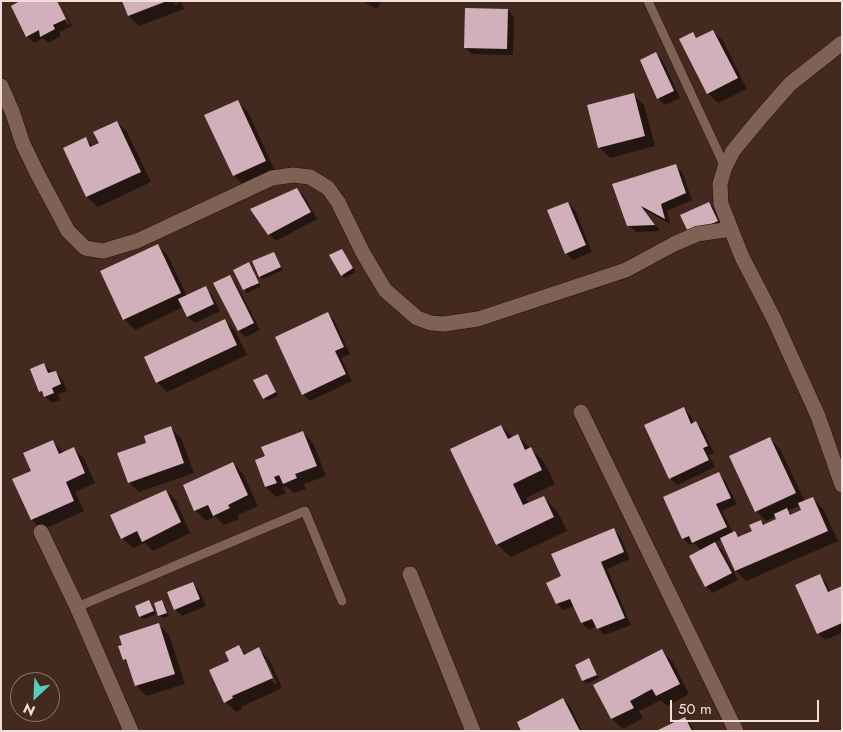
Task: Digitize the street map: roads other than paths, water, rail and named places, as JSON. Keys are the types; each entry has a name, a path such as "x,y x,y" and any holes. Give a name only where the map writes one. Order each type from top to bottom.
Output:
{"street":[{"path":"842,43 790,84 733,151 725,167 720,184 722,204 742,257 774,319 818,416 828,450 842,485"},
{"path":"1,86 23,144 68,231 85,248 103,250 137,242 272,178 293,175 310,178 328,188 338,202 363,253 385,290 417,318 431,324 478,319 626,270 697,234 731,229"},
{"path":"581,412 736,731"},
{"path":"41,532 77,607 131,731"},
{"path":"410,574 473,731"}],"lane":[{"path":"648,1 725,167"},
{"path":"77,607 305,511 342,601"}]}
